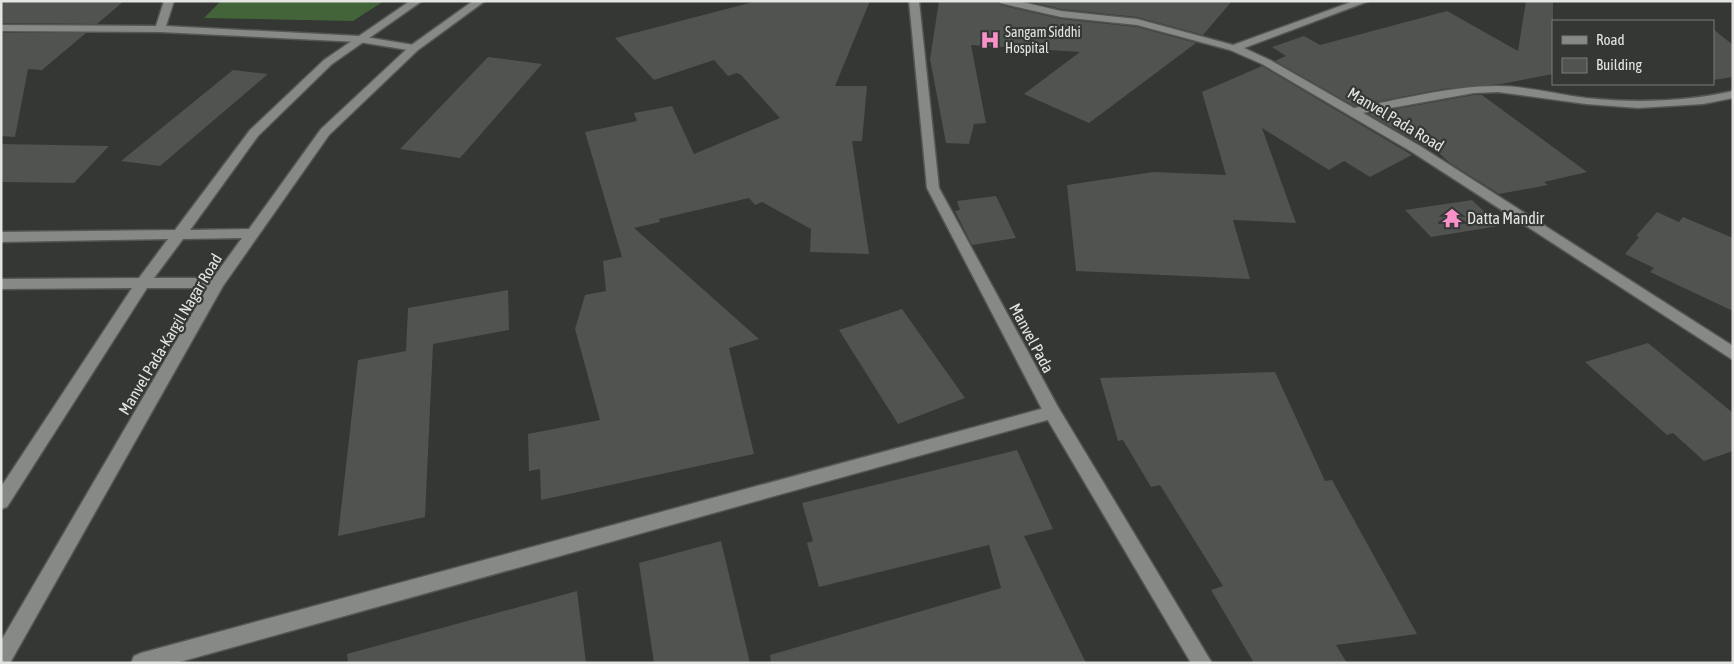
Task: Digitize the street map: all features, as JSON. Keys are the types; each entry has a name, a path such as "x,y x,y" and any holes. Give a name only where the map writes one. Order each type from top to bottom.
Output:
{"street":[{"path":"160,30 169,1"},
{"path":"1,502 143,283 254,133 328,62 359,39 418,1"},
{"name":"Manvel Pada-Kargil Nagar Road","path":"1,660 217,283 325,132 414,48 480,1"},
{"name":"Manvel Pada","path":"914,1 933,188 1052,412 1202,663"},
{"name":"Manvel Pada Road","path":"1004,1 1061,14 1137,22 1234,48 1266,62 1416,149 1733,354"},
{"path":"1234,48 1364,1"},
{"path":"1,28 160,30 359,39 414,48"},
{"path":"1352,112 1474,90 1498,89 1586,101 1638,105 1703,100 1733,94"},
{"path":"1,237 253,233"},
{"path":"1,284 217,283"},
{"path":"141,663 1052,412"}],"green space":[{"path":"221,1 384,1 353,21 204,18"}],"building":[{"path":"1,1 124,1 97,24 1,23"},
{"path":"757,1 870,1 835,86 867,86 862,141 852,141 869,254 810,252 811,229 762,202 755,205 749,198 659,219 660,222 634,228 759,339 729,348 754,454 541,500 540,469 529,471 528,434 600,420 575,329 585,295 606,291 603,261 622,257 585,132 637,121 634,113 672,106 694,154 780,118 741,75 737,73 728,76 714,60 654,80 615,38"},
{"path":"939,1 997,1 1000,5 1061,19 1137,27 1196,43 1089,123 1024,94 1080,52 971,45 986,123 974,124 969,144 946,143 930,59"},
{"path":"1027,1 1232,1 1203,35 1137,17 1061,9"},
{"path":"1526,1 1553,1 1552,74 1501,84 1443,89 1354,106 1275,61 1286,56 1272,47 1304,36 1320,45 1447,11 1518,51"},
{"path":"1714,30 1733,45 1733,77 1714,80"},
{"path":"1,33 86,33 42,70 28,69 15,137 1,136"},
{"path":"488,57 542,64 460,158 400,149"},
{"path":"1262,66 1412,155 1370,177 1344,161 1329,170 1262,128 1296,223 1233,220 1250,279 1076,271 1067,185 1153,172 1226,175 1202,92"},
{"path":"233,70 268,74 160,166 121,161"},
{"path":"1482,95 1587,172 1544,182 1548,185 1499,194 1450,163 1430,145 1426,147 1368,114"},
{"path":"1,144 109,146 74,183 1,182"},
{"path":"996,196 1016,238 972,245 955,211 960,210 957,201"},
{"name":"Datta Mandir","path":"1472,200 1499,226 1431,237 1405,210"},
{"path":"1657,212 1679,222 1683,217 1733,238 1733,311 1650,272 1654,268 1625,254 1639,237 1636,236"},
{"path":"508,290 509,330 433,344 425,517 338,536 358,360 406,351 408,308"},
{"path":"902,309 965,398 898,424 839,330"},
{"path":"1648,343 1733,413 1733,451 1704,461 1673,433 1667,435 1585,362"},
{"path":"1275,372 1325,481 1332,480 1417,634 1336,645 1347,663 1254,663 1211,590 1223,586 1160,485 1151,487 1123,440 1118,441 1100,378"},
{"path":"1017,450 1053,529 1024,536 1086,663 771,663 770,655 1001,588 989,545 819,587 807,543 813,541 802,503"},
{"path":"721,541 750,663 654,663 639,563"},
{"path":"577,591 586,663 348,663 347,654"}],"place":[{"name":"Sangam Siddhi Hospital","path":"990,40"},
{"name":"Datta Mandir","path":"1452,218"}]}
